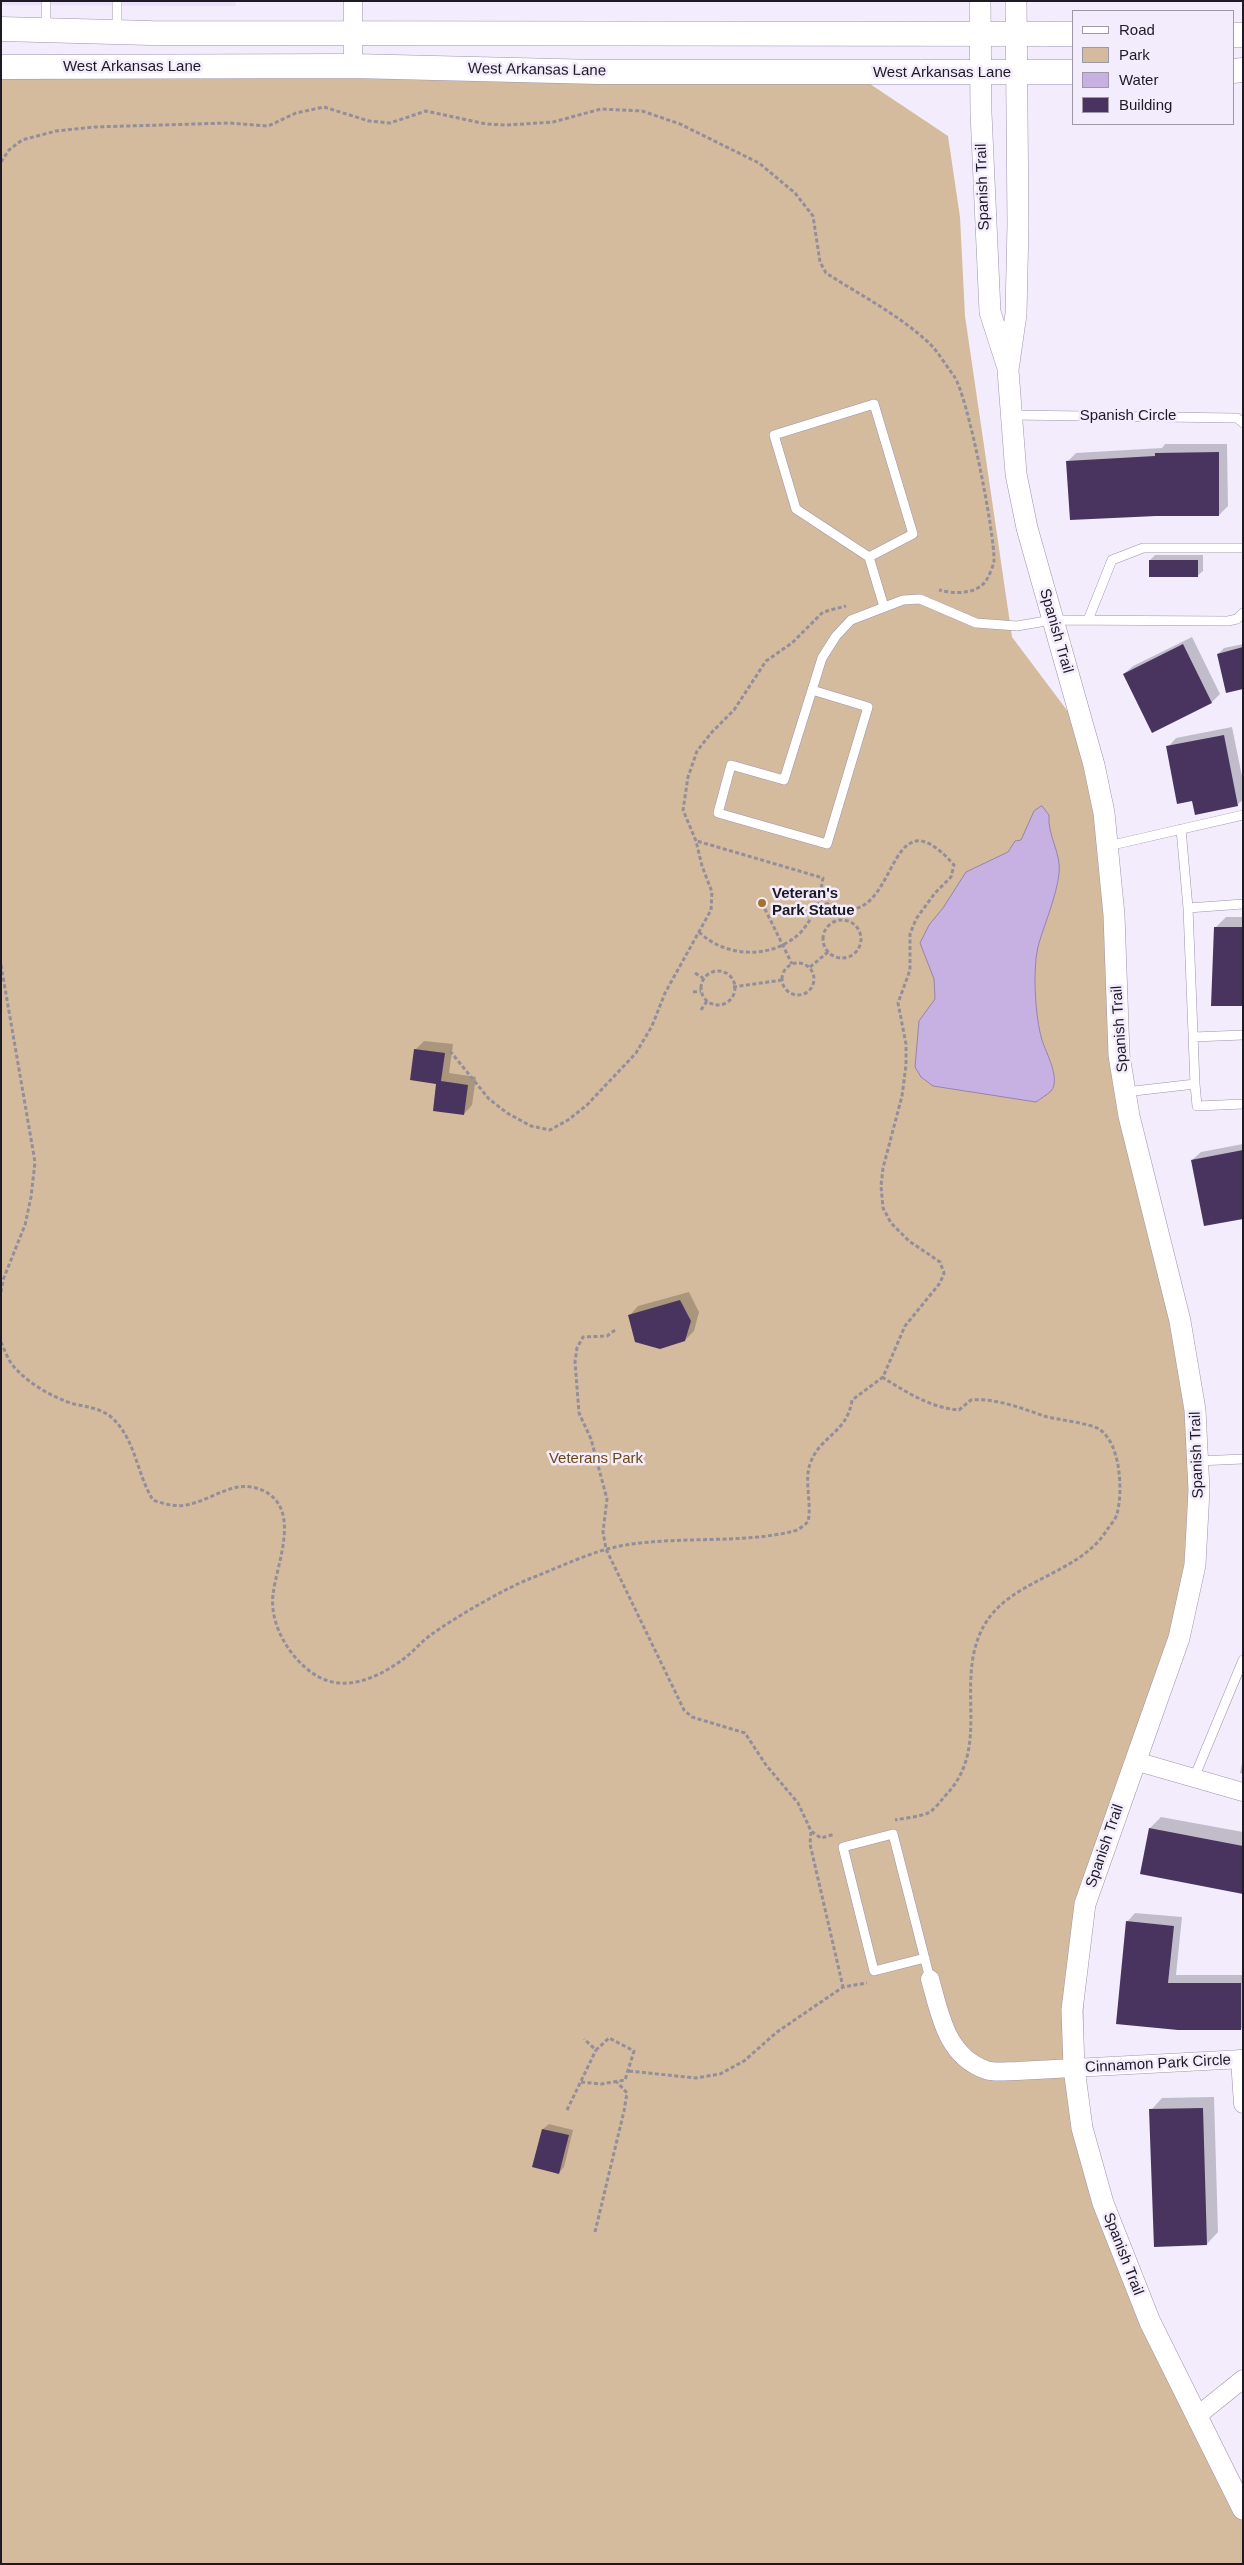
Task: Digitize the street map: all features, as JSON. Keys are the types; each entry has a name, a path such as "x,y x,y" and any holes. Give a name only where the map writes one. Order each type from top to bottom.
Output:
{"main road":[{"path":"1,29 117,32 1072,34"},
{"name":"West Arkansas Lane","path":"1,67 353,66 598,72 1072,72"}],"street":[{"path":"353,1 353,66"},
{"name":"Spanish Trail","path":"980,1 980,73 990,312 1008,370"},
{"name":"Spanish Trail","path":"1016,1 1018,224 1016,314 1008,370 1016,474 1027,528 1094,765 1104,813 1114,915 1119,1055 1125,1092 1180,1321 1196,1410 1199,1490 1195,1565 1179,1638 1085,1904 1072,2010 1074,2068 1082,2128 1103,2203 1150,2322 1243,2508"},
{"path":"1135,1761 1243,1792"},
{"name":"Cinnamon Park Circle","path":"930,1979 946,2035 964,2058 986,2070 1074,2068 1242,2059"},
{"path":"1242,2059 1243,2104"},
{"path":"1197,2416 1243,2379"}],"lane":[{"path":"46,1 46,30"},
{"path":"117,1 117,32"},
{"path":"869,557 914,534 874,404 774,435 796,509 869,557 884,607"},
{"name":"Spanish Circle","path":"1010,415 1199,416 1237,418 1243,423"},
{"path":"1088,620 1112,560 1143,548 1243,548"},
{"path":"812,690 868,707 827,844 718,813 731,764 784,780 812,690 822,658 836,636 851,620 884,607 903,600 920,599 976,623 1017,626 1052,620 1228,621 1237,619 1243,613"},
{"path":"1107,846 1243,815"},
{"path":"1181,829 1188,908 1197,1106 1243,1104"},
{"path":"1188,908 1243,904"},
{"path":"1193,1037 1243,1035"},
{"path":"1125,1092 1195,1084"},
{"path":"1198,1461 1243,1459"},
{"path":"1194,1778 1243,1660"},
{"path":"925,1958 874,1971 843,1847 893,1834 925,1958 930,1979"}],"path":[{"path":"1,162 9,150 22,140 56,131 94,127 229,122 268,126 296,113 324,107 369,121 390,123 426,111 486,124 553,122 601,109 642,111 680,124 759,163 795,192 813,216 820,262 826,272 894,316 932,346 956,379 962,396 985,493 994,563 986,581 969,592 950,593 934,589"},
{"path":"450,1051 489,1099 531,1126 550,1130 568,1120 587,1104 636,1053 652,1026 665,993 711,910 712,892 702,866 696,841 683,810 688,777 697,751 712,732 734,710 766,661 792,643 823,612 848,606"},
{"path":"1,1342 11,1363 24,1376 60,1399 91,1406 108,1415 118,1424 130,1441 141,1477 153,1500 167,1505 186,1505 232,1487 249,1487 265,1492 277,1502 282,1514 284,1538 272,1596 275,1618 282,1637 293,1654 321,1678 337,1684 353,1684 375,1676 405,1658 431,1634 501,1594 526,1581 606,1549 629,1544 768,1535 796,1531 808,1522 810,1511 810,1464 821,1445 841,1428 850,1414 852,1400 882,1377 905,1326 940,1283 944,1273 940,1262 909,1241 890,1223 883,1208 881,1186 883,1168 902,1096 905,1073 906,1044 898,1003 910,970 910,934 916,919 935,893 951,877 954,865 942,852 922,842 913,842 898,852 883,885 866,906 851,911 839,910 826,903 821,889 823,878 696,841"},
{"path":"699,932 713,943 733,951 759,952 782,946 801,932 824,896"},
{"path":"762,903 792,964"},
{"path":"842,920 857,926 862,936 857,951 849,956 838,958 828,952 823,939 830,925 842,920"},
{"path":"810,967 828,952"},
{"path":"802,963 810,967 815,977 813,986 807,992 792,994 784,987 782,980 785,969 792,964 802,963"},
{"path":"1,965 17,1048 35,1162 31,1197 25,1224 3,1280 1,1292"},
{"path":"722,972 732,979 733,987 732,998 726,1004 713,1004 707,1001 701,991 703,978 709,973 722,972"},
{"path":"695,973 703,978"},
{"path":"733,987 782,980"},
{"path":"693,992 701,991"},
{"path":"701,1010 707,1001"},
{"path":"615,1330 607,1336 583,1338 577,1348 575,1362 579,1413 591,1439 607,1499 602,1532 606,1549 684,1710 692,1717 702,1721 745,1733 766,1765 798,1803 812,1831 821,1838 839,1834"},
{"path":"882,1377 908,1394 944,1409 959,1410 971,1400 1000,1402 1099,1429 1112,1442 1117,1455 1119,1498 1117,1515 1101,1541 1083,1557 1025,1588 1000,1606 986,1622 978,1636 970,1672 971,1745 964,1772 951,1791 930,1813 894,1821"},
{"path":"812,1831 810,1844 843,1988"},
{"path":"629,2071 696,2078 720,2074 744,2061 776,2032 843,1988 855,1985"},
{"path":"567,2110 587,2065 596,2050 609,2038 634,2051 625,2080 601,2084 581,2082"},
{"path":"584,2039 596,2050"},
{"path":"595,2232 624,2111 626,2093 617,2082"}],"shaded area":[{"path":"1,1 235,1 236,6 1,5"}],"green space":[{"name":"Veterans Park","path":"1,68 855,74 948,136 960,217 965,316 1012,637 1084,733 1149,1195 1195,1410 1179,1638 1085,1904 1082,2128 1150,2322 1243,2509 1243,2564 1,2564"}],"water":[{"path":"1042,806 1049,815 1050,830 1057,852 1059,874 1056,891 1037,953 1035,978 1036,1005 1042,1040 1054,1073 1054,1086 1051,1091 1036,1102 933,1086 921,1077 915,1067 919,1021 935,999 934,979 920,943 929,925 943,908 966,872 1008,852 1015,841 1021,840 1034,811"}],"building":[{"path":"1219,452 1219,516 1156,516 1070,520 1066,461 1155,456 1155,453"},
{"path":"1149,560 1198,560 1198,577 1149,577"},
{"path":"1183,644 1212,703 1152,733 1123,674"},
{"path":"1243,647 1243,689 1226,693 1217,654"},
{"path":"1224,735 1238,806 1195,815 1192,801 1177,804 1166,746"},
{"path":"1214,927 1243,927 1243,1006 1211,1006"},
{"path":"414,1049 445,1053 441,1081 468,1085 464,1115 433,1111 436,1084 410,1080"},
{"path":"1243,1150 1243,1219 1204,1226 1191,1160"},
{"path":"680,1300 691,1321 685,1341 660,1349 635,1342 628,1315"},
{"path":"1149,1828 1243,1846 1243,1894 1140,1874"},
{"path":"1126,1921 1174,1926 1168,1983 1241,1983 1241,2030 1178,2030 1116,2024"},
{"path":"1203,2108 1207,2245 1154,2247 1149,2109"},
{"path":"542,2129 569,2135 559,2174 532,2167"}],"place":[{"name":"Veteran's Park Statue","path":"762,903"}]}
